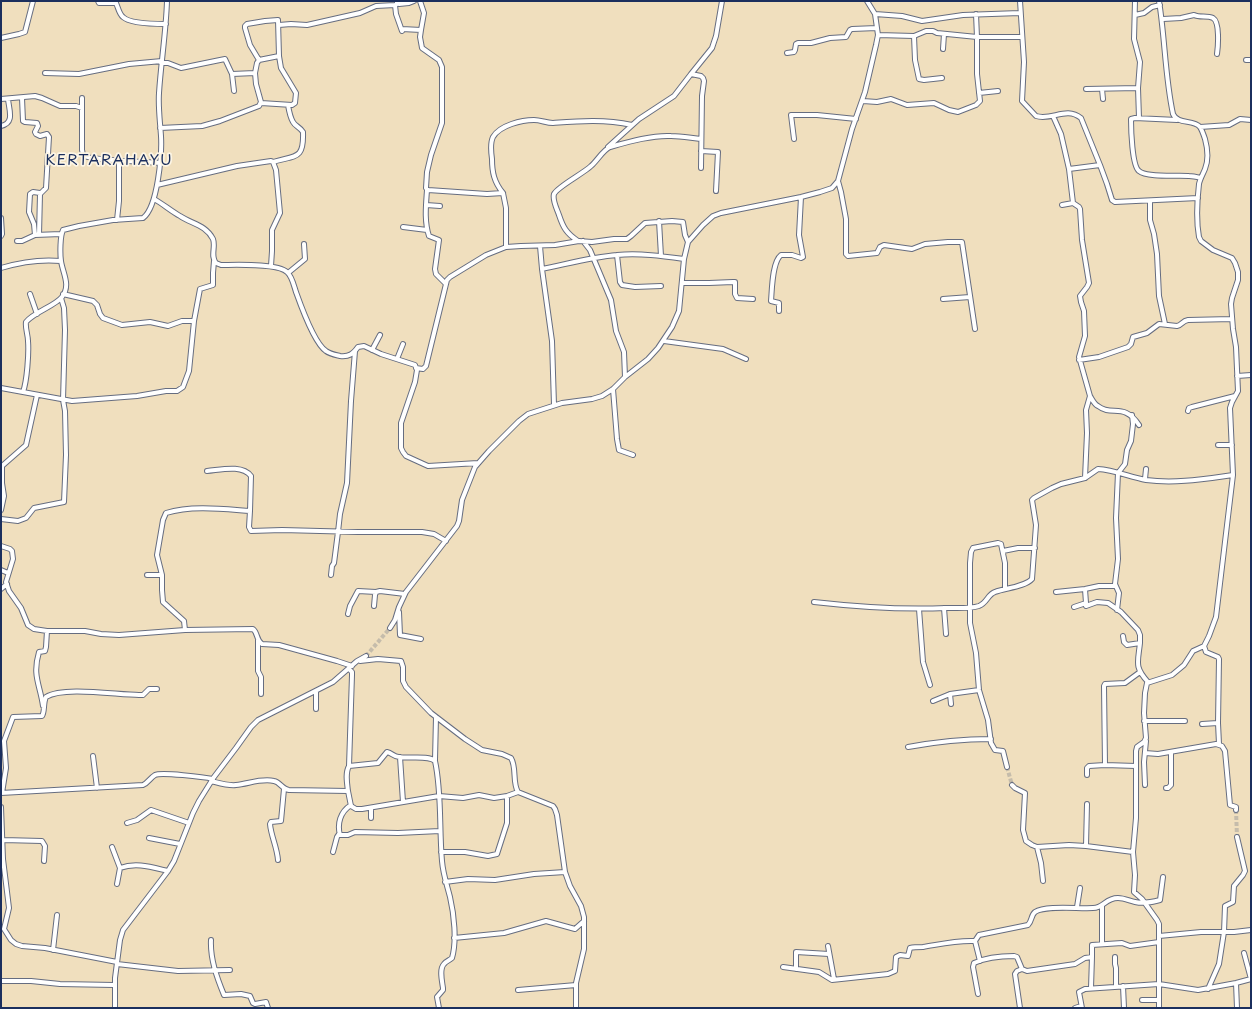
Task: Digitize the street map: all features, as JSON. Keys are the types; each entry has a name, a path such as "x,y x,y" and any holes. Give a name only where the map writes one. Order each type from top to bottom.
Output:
{"street":[{"path":"1,38 25,32 33,1"},
{"path":"98,1 99,3 116,3 121,16 128,20 166,24"},
{"path":"23,392 28,352 28,340 25,323 62,296 66,288 61,261 61,234 63,230 144,217 154,199 160,163 161,135 159,93 167,1"},
{"path":"279,25 307,25 360,13 376,6 409,3 414,1"},
{"path":"420,1 424,13 420,37 422,48 439,60 442,69 442,123 431,155 426,179 426,205 428,236 439,241 435,269 436,274 446,284"},
{"path":"625,377 624,352 616,331 611,300 590,250 581,241 570,235 563,226 556,207 554,194 591,166 632,125 674,96 712,48 716,36 722,1"},
{"path":"390,628 395,620 405,594 458,523 463,495 472,473 478,463 499,440 525,416 569,401 602,396 613,389 648,358 664,341 674,324 679,311 683,282 684,259 688,242 703,225 718,214 829,190 838,181 856,119 863,101 878,35 875,14 867,1"},
{"path":"1020,1 1024,62 1022,101 1036,116 1053,116 1073,113 1081,118 1112,200 1115,202 1198,198"},
{"path":"1135,1 1134,39 1140,62 1138,88 1139,118"},
{"path":"397,3 396,14 402,30 421,30"},
{"path":"1135,15 1144,14 1152,7 1160,3 1173,114 1178,120"},
{"path":"875,14 909,17 926,21 948,16 1020,12"},
{"path":"863,101 877,102 891,98 907,105 934,103 958,112 978,104 980,100 977,74 976,14"},
{"path":"1162,20 1181,18 1194,14 1213,18 1218,29 1217,54"},
{"path":"160,128 202,126 220,121 259,106 261,103 288,105 295,104 296,94 282,68 279,56 279,25 277,20 246,24 245,28 250,45 259,60"},
{"path":"926,21 926,31"},
{"path":"787,53 794,52 796,44 798,43 809,43 830,38 844,38 852,29 877,28"},
{"path":"878,35 914,36 926,31 933,31 936,33 977,37 1022,37"},
{"path":"943,49 944,34"},
{"path":"914,36 915,60 919,79 924,80 942,78"},
{"path":"259,60 279,56"},
{"path":"45,73 79,74 129,64 162,62 181,68 225,59 232,74 234,91"},
{"path":"259,60 255,73 261,103"},
{"path":"232,74 255,73"},
{"path":"691,74 701,76 704,80 702,96 701,168"},
{"path":"1086,90 1138,88"},
{"path":"1102,89 1103,99"},
{"path":"979,93 998,91"},
{"path":"1,99 35,96 60,106 76,106 82,108"},
{"path":"22,98 22,121 37,123 38,126 35,132 36,134 38,136 48,134 49,136 46,188 40,193 37,235"},
{"path":"82,98 83,155 90,158 160,163"},
{"path":"1,126 7,124 10,120 8,99"},
{"path":"157,185 237,166 271,161 273,162 295,157 302,150 303,132 292,121 288,105"},
{"path":"794,139 791,115 817,115 856,119"},
{"path":"1053,116 1061,134 1069,169 1073,203"},
{"path":"1201,178 1189,176 1151,175 1138,171 1132,148 1131,119 1178,120 1192,123 1200,127 1231,124 1240,119 1251,120"},
{"path":"506,247 506,212 503,193 494,179 492,166 491,148 492,140 495,134 506,127 534,120 551,123 603,121 632,125"},
{"path":"1148,682 1172,675 1184,665 1193,651 1204,646 1214,625 1218,608 1222,558 1233,475 1231,406 1238,392 1238,376 1231,301 1238,280 1238,272 1231,257 1213,250 1199,238 1198,198 1201,178 1208,154 1200,127"},
{"path":"608,148 643,139 663,136 701,139"},
{"path":"701,151 718,152 716,191"},
{"path":"118,220 119,160"},
{"path":"271,266 273,229 280,213 276,170 273,162"},
{"path":"1069,169 1100,165"},
{"path":"838,181 846,219 847,256 877,253 880,247 884,245 914,248 925,244 962,243 975,329"},
{"path":"427,190 491,194 503,193"},
{"path":"37,235 29,212 30,194 33,192 40,193"},
{"path":"779,310 779,303 772,301 776,259 780,255 803,257 800,235 801,197"},
{"path":"1,388 63,400 79,401 132,397 180,390 184,385 189,371 194,321 200,288 213,285 214,244 212,238 206,230 180,216 154,199"},
{"path":"1150,201 1150,220 1157,254 1159,296 1165,324"},
{"path":"1062,205 1073,203 1080,209 1082,240 1089,284 1080,296 1080,302 1084,310 1085,336 1079,354 1079,360 1090,396 1099,407 1122,411 1132,415 1139,425"},
{"path":"426,205 440,206"},
{"path":"1,218 1,236"},
{"path":"214,261 216,264 221,265 271,266 288,273 311,327 323,348 327,352 340,356 350,355 358,347 362,346 412,364 416,368 423,369 426,366 446,284 450,276 484,257 506,247 560,245 581,241 628,238 644,224 659,222 682,221 688,242"},
{"path":"659,222 661,256"},
{"path":"403,227 427,230"},
{"path":"17,241 22,241 37,235 61,234"},
{"path":"288,273 304,259 304,244"},
{"path":"540,246 552,341 554,406"},
{"path":"542,268 617,255 661,256 684,259"},
{"path":"617,255 620,282 622,285 635,287 660,286"},
{"path":"1,268 39,260 61,261"},
{"path":"683,282 735,282 735,294 737,298 753,299"},
{"path":"30,294 37,314"},
{"path":"62,296 93,301 104,318 122,325 150,322 168,326 182,322 194,321"},
{"path":"1,519 18,521 26,518 34,508 64,502 66,451 63,400 65,330 62,296"},
{"path":"943,299 970,297"},
{"path":"1079,360 1099,357 1128,347 1131,345 1131,339 1133,337 1146,333 1157,325 1165,324 1177,326 1188,320 1232,319"},
{"path":"372,350 380,335"},
{"path":"664,341 723,349 746,360"},
{"path":"397,359 403,344"},
{"path":"331,575 332,566 335,561 340,514 347,483 355,351"},
{"path":"416,368 415,382 401,423 401,443 403,452 406,456 427,465 478,463"},
{"path":"1238,376 1251,375"},
{"path":"613,389 619,450 633,455"},
{"path":"1,510 4,496 1,469 4,464 26,445 37,395"},
{"path":"1085,478 1087,433 1086,414 1090,396"},
{"path":"1188,411 1189,408 1192,407 1235,396"},
{"path":"1117,610 1119,593 1115,586 1118,557 1116,518 1118,473 1125,464 1127,450 1131,441 1133,424 1132,415"},
{"path":"1218,445 1232,445"},
{"path":"207,471 236,469 248,473 251,476 249,527 251,531 422,532 437,535 446,541"},
{"path":"814,602 918,610 982,605 991,594 1022,584 1031,580 1033,577 1036,522 1032,499 1061,484 1085,478 1098,469 1167,482 1182,482 1233,475"},
{"path":"1145,479 1146,469"},
{"path":"185,630 184,621 164,603 162,575 157,554 163,520 166,513 179,510 210,509 250,511"},
{"path":"1005,589 1005,565 1001,544 999,543 973,548 970,563 970,625 976,653 979,690 988,720 994,748 1003,751 1007,767"},
{"path":"1,546 10,549 13,559 6,579 7,584 21,608 28,625 34,629 47,631 85,631 109,635 185,630 256,630 258,640 258,671 261,678 261,694"},
{"path":"1003,551 1018,548 1035,548"},
{"path":"1,570 8,573"},
{"path":"147,575 162,575"},
{"path":"1,589 7,584"},
{"path":"1056,592 1099,586 1115,586"},
{"path":"1074,607 1086,603 1085,589"},
{"path":"348,614 350,606 358,591 380,591 405,594"},
{"path":"374,606 376,592"},
{"path":"1086,606 1097,602 1108,603 1124,615 1138,630 1140,635 1140,643 1138,662 1140,672 1148,682"},
{"path":"399,607 400,635 421,639"},
{"path":"944,608 946,634"},
{"path":"918,610 923,662 930,685"},
{"path":"47,631 46,647 44,651 39,652 36,662 37,684 42,698 44,713 42,716 14,716 12,718 10,728 4,741 6,768 2,793 144,784 158,774 196,776 234,785 272,780 277,782 284,789 289,790 348,791"},
{"path":"1123,636 1124,642 1127,645 1140,643"},
{"path":"258,640 262,644 279,645 337,660 350,668 352,675 349,766 347,770 348,791 350,805 352,807 356,809 371,808 439,796 463,798 479,795 492,798 507,796 518,792 552,805 555,809 559,825 565,872 570,886 582,908 584,921 584,949 577,973 576,1008"},
{"path":"1204,646 1206,652 1218,657 1219,659 1219,744 1225,751 1230,806 1236,807 1236,810"},
{"path":"115,1008 114,985 120,940 123,930 174,861 198,801 212,780 254,724 263,717 336,681 366,656"},
{"path":"357,662 378,659 401,661 403,668 403,681 406,687 436,717 482,750 502,754 511,758 518,792"},
{"path":"1105,765 1104,686 1106,684 1125,683 1140,672"},
{"path":"1145,785 1144,762 1146,740 1144,721 1145,693 1148,682"},
{"path":"43,706 46,697 55,693 99,692 139,696 143,695 149,689 157,689"},
{"path":"933,701 950,694 979,690"},
{"path":"316,691 316,709"},
{"path":"950,694 951,704"},
{"path":"436,717 435,760 439,796 441,852 445,882 452,908 454,938 452,958 443,964 442,968 443,990 437,997 439,1008"},
{"path":"1144,721 1185,721"},
{"path":"1202,724 1218,723"},
{"path":"908,747 960,739 991,739"},
{"path":"1146,740 1137,747 1136,818 1133,852 1135,875 1134,892 1145,903 1158,922 1159,1008"},
{"path":"1145,753 1158,754 1219,744"},
{"path":"349,766 378,763 388,752 400,757 427,758 435,760"},
{"path":"1166,788 1171,785 1171,752"},
{"path":"93,756 97,788"},
{"path":"400,757 403,802"},
{"path":"1087,775 1087,768 1089,766 1136,766"},
{"path":"1012,785 1024,793 1024,835 1026,841 1037,847 1086,846 1133,852"},
{"path":"278,860 278,852 270,824 271,822 281,821 284,789"},
{"path":"441,852 465,852 488,856 496,855 499,852 507,825 507,796"},
{"path":"1086,846 1087,804"},
{"path":"333,852 339,834 339,824 342,813 350,805"},
{"path":"1,807 4,874 9,908 2,929 13,943 22,946 52,950 117,963 178,971 214,969 230,970"},
{"path":"371,808 371,818"},
{"path":"127,823 137,820 151,810 189,823"},
{"path":"339,834 348,835 355,832 398,833 440,831"},
{"path":"1208,989 1219,964 1224,932 1225,906 1233,902 1234,886 1245,871 1237,839 1238,837"},
{"path":"149,838 180,844"},
{"path":"3,840 42,841 45,846 44,861"},
{"path":"112,847 120,868 117,884"},
{"path":"1037,847 1043,881"},
{"path":"120,868 143,865 168,871"},
{"path":"445,882 468,879 495,880 565,872"},
{"path":"980,961 975,941 979,935 1028,925 1031,922 1033,915 1037,911 1047,909 1077,907 1094,908 1102,906 1108,899 1118,898 1137,903 1160,900 1163,877"},
{"path":"1077,907 1080,888"},
{"path":"1102,906 1102,944"},
{"path":"52,950 56,915"},
{"path":"454,938 504,933 546,921 575,929 584,921"},
{"path":"1159,936 1194,932 1251,930"},
{"path":"211,940 214,969 224,995 241,994 250,996 253,1003 266,1002 268,1008"},
{"path":"783,967 819,972 830,979 893,972 896,969 896,957 900,955 908,956 910,948 912,947 922,947 949,942 975,941"},
{"path":"1091,988 1092,945 1122,943 1130,946 1159,942"},
{"path":"828,946 834,979"},
{"path":"796,970 796,952 829,954"},
{"path":"1075,1008 1081,1007 1079,992 1081,990 1091,988 1159,984 1192,990 1208,989 1251,979 1244,952"},
{"path":"978,994 973,965 975,963 1014,956 1017,957 1022,969"},
{"path":"1115,956 1116,987"},
{"path":"1020,1008 1015,974 1017,971 1022,969 1027,971 1067,966 1075,964 1085,958 1092,957"},
{"path":"1,982 31,981 60,984 114,985"},
{"path":"1236,983 1237,1008"},
{"path":"518,990 576,985"},
{"path":"1123,986 1124,1008"},
{"path":"1142,1000 1158,1000"}],"tunnel":[{"path":"366,656 390,628"},
{"path":"1007,767 1012,785"},
{"path":"1236,810 1237,837"}],"district":[{"name":"KERTARAHAYU","path":"109,161"}]}
